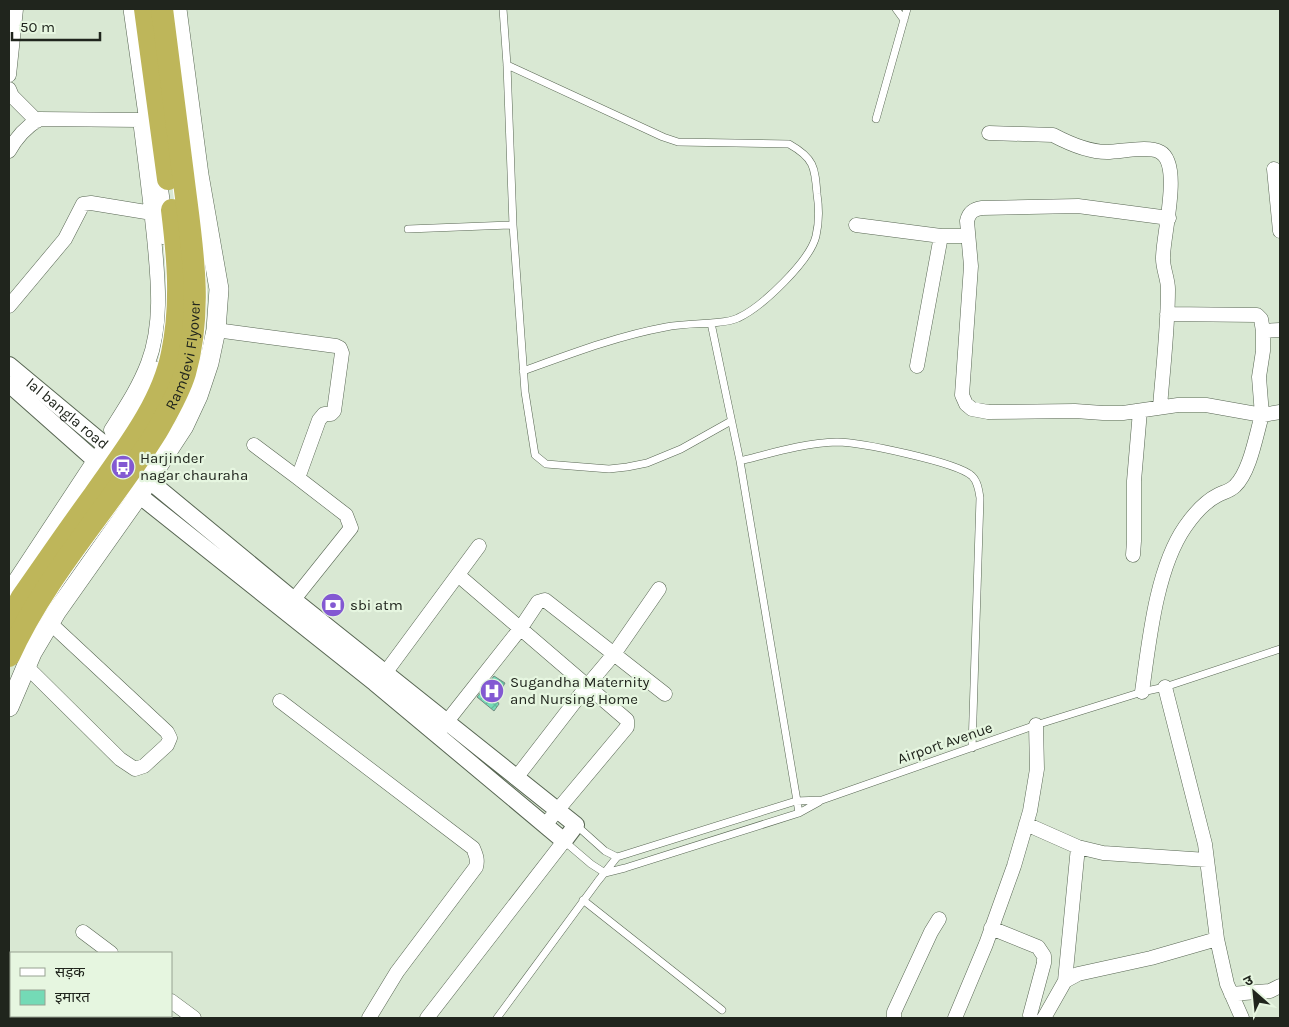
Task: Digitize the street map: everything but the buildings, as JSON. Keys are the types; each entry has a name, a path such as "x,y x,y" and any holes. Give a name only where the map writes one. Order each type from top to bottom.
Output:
{"highway":[{"name":"Ramdevi Flyover","path":"9,621 22,597 143,422 161,388 172,355 178,321 177,254 145,9"},
{"name":"Ramdevi Flyover","path":"18,661 46,590 137,462 176,396 184,375 190,350 195,313 192,241 162,9"}],"main road":[{"path":"11,588 102,451 137,409 153,382 164,349 172,298 133,9"},
{"path":"9,707 18,661 50,623 77,581 145,487 184,426 209,363 216,330 219,289 199,176 177,9"}],"street":[{"path":"9,75 16,9"},
{"path":"102,451 134,394 149,362 158,312 159,280 152,213 124,9"},
{"path":"9,89 12,96 37,121"},
{"path":"9,151 29,126 47,118 140,120"},
{"path":"989,133 1053,136 1086,149 1107,152 1153,150 1161,152 1166,156 1171,179 1169,218 1163,259 1168,287 1160,407"},
{"path":"1274,169 1280,232"},
{"path":"9,306 65,239 83,204 91,202 152,213"},
{"path":"1169,218 1078,206 975,209 968,216 971,266 962,395 966,404 972,409 988,412 1140,412 1178,405 1206,405 1262,415 1280,412"},
{"path":"856,226 941,236 968,236"},
{"path":"917,366 941,236"},
{"path":"1142,692 1154,608 1174,547 1184,528 1199,508 1235,486 1244,475 1262,415 1259,377 1263,352 1261,319 1257,316 1167,314"},
{"path":"216,330 336,346 341,350 334,411 331,414 324,414 319,420 298,478"},
{"path":"1263,331 1280,330"},
{"name":"lal bangla road","path":"9,365 102,451 145,487"},
{"name":"lal bangla road","path":"9,384 102,451"},
{"path":"1132,555 1134,542 1134,481 1140,412"},
{"path":"254,445 346,515 351,528 289,605"},
{"path":"145,487 220,538 289,605"},
{"path":"145,487 208,550 289,605 442,728 516,778 576,825 427,1018"},
{"path":"208,550 220,538"},
{"path":"380,679 480,546"},
{"path":"458,575 627,720 627,727 545,825"},
{"path":"516,778 614,654 659,589"},
{"path":"442,728 520,629 538,602 545,600 665,694"},
{"path":"18,661 120,760 129,766 135,769 144,766 167,745 170,738 167,732 50,623"},
{"path":"1165,687 1205,844 1217,938 1227,984 1242,1018"},
{"path":"280,701 473,848 476,855 478,863 476,867 397,972 368,1018"},
{"path":"955,1018 992,928 1014,866 1030,810 1037,769 1036,725"},
{"path":"442,728 564,841"},
{"path":"1026,824 1078,847 1103,853 1207,860"},
{"path":"1044,1018 1065,981 1078,847"},
{"path":"894,1018 894,1012 931,932 940,919"},
{"path":"992,928 1038,947 1044,956 1044,963 1030,1015 1031,1018"},
{"path":"83,932 110,952"},
{"path":"1065,981 1078,974 1144,960 1217,938"},
{"path":"1231,994 1270,991 1280,986"},
{"path":"172,1002 194,1018"}],"lane":[{"path":"503,9 513,225 523,371 532,446 535,456 546,464 609,469 647,463 681,449 731,421"},
{"path":"896,9 904,20"},
{"path":"876,119 907,9"},
{"path":"507,65 663,137 678,142 789,144 801,151 815,169 818,206 816,236 807,256 798,268 754,309 736,319 712,323 668,326 647,331 573,353 523,371"},
{"path":"408,230 513,225"},
{"path":"712,323 740,461 799,813"},
{"path":"740,461 805,445 838,442 880,447 946,465 972,476 978,485 980,498 972,748"},
{"name":"Airport Avenue","path":"618,857 796,801 822,800 1036,725 1142,692 1165,687 1280,649"},
{"path":"564,841 590,864 605,873 799,813 822,800"},
{"path":"497,1018 583,900 618,857 605,851 576,825"},
{"path":"583,900 722,1010"}],"place":[{"name":"Harjinder nagar chauraha","path":"123,467"},
{"name":"sbi atm","path":"333,605"},
{"name":"Sugandha Maternity and Nursing Home","path":"492,691"}]}
